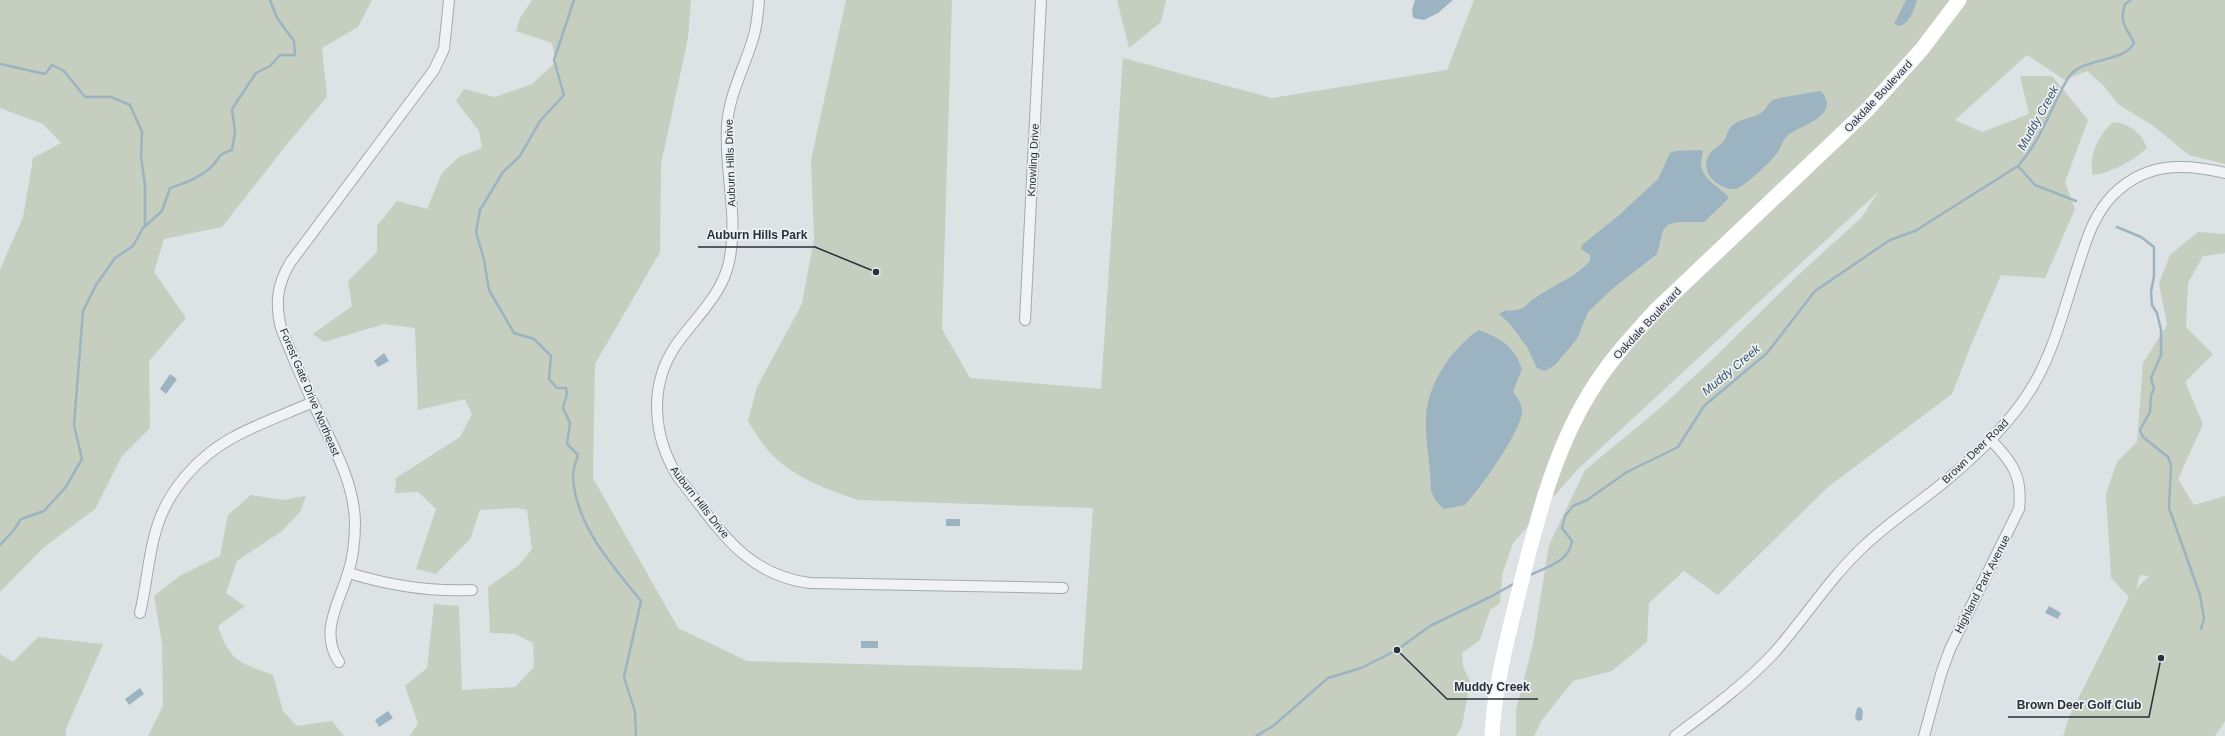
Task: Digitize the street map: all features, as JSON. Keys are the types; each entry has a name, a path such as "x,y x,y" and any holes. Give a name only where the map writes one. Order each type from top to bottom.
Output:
{"main road":[{"name":"Oakdale Boulevard","path":"1492,736 1500,672 1530,546 1549,481 1564,443 1582,406 1612,360 1656,311 1868,109 1922,49 1959,0"}],"street":[{"name":"Forest Gate Drive Northeast","path":"339,662 332,651 331,626 349,573 355,523 353,499 348,482 281,328 277,310 279,284 290,263 434,70 444,49 449,0"},
{"name":"Auburn Hills Drive","path":"759,0 758,20 753,41 732,96 728,115 726,135 733,229 729,264 714,296 676,346 663,371 658,394 657,411 659,434 670,464 678,477 742,555 764,570 788,579 810,583 1063,588"},
{"name":"Knowling Drive","path":"1025,320 1041,0"},
{"name":"Brown Deer Road","path":"1675,736 1715,707 1756,671 1784,641 1825,587 1863,546 1938,487 1990,439 2022,403 2038,376 2051,348 2089,233 2102,208 2113,195 2136,178 2166,168 2197,166 2225,173"},
{"path":"140,613 157,526 170,498 187,475 209,454 232,438 312,402"},
{"name":"Highland Park Avenue","path":"1924,736 1939,680 1950,650 2019,509 2020,497 2017,476 2007,457 1990,439"},
{"path":"349,573 368,579 426,589 472,590"}],"green space":[{"path":"0,0 372,0 358,27 322,48 327,97 287,144 222,227 164,239 154,272 186,318 149,361 150,428 122,456 95,509 43,548 0,592 0,270 23,217 33,158 61,143 43,124 0,108"},
{"path":"532,0 691,0 688,38 661,164 660,252 595,364 593,478 678,628 747,661 1082,670 1093,508 858,500 821,486 786,467 767,449 748,421 757,387 802,304 814,239 811,160 846,0 952,0 942,329 970,378 1101,389 1123,58 1272,98 1447,70 1474,0 2225,0 2225,164 2189,155 2152,125 2119,105 2103,85 2087,71 2065,80 2027,55 1955,120 1982,132 2029,114 2020,76 2052,76 2088,120 2065,182 2075,209 2045,278 2001,275 1952,394 1828,487 1718,595 1684,571 1649,603 1647,642 1612,671 1573,681 1542,720 1534,736 1516,736 1516,710 1533,644 1549,545 1585,470 1659,409 1715,357 1794,279 1862,217 1878,192 1576,471 1513,543 1502,575 1500,603 1490,610 1480,640 1462,653 1463,666 1470,682 1462,726 1456,736 410,736 418,723 405,686 427,668 434,604 459,606 462,690 515,687 534,667 533,643 515,634 490,633 488,587 519,565 532,549 527,510 516,508 480,510 470,539 436,574 416,569 436,509 418,492 395,493 396,478 460,437 472,414 465,399 418,410 415,328 384,324 324,342 313,334 352,306 348,281 377,252 377,226 397,201 427,209 442,173 459,157 482,148 479,131 456,101 464,89 495,97 532,84 556,62 552,43 516,31 520,18"},
{"path":"1117,0 1166,0 1161,22 1129,48"},
{"path":"2114,122 2135,130 2145,142 2147,148 2122,166 2093,175 2092,161 2096,146 2104,132"},
{"path":"2198,232 2225,234 2225,253 2203,256 2188,283 2186,327 2213,354 2185,382 2203,424 2178,479 2194,505 2225,496 2225,721 2215,736 2063,736 2070,715 2129,597 2111,578 2106,494 2117,462 2137,442 2143,363 2167,325 2159,283 2170,255","holes":["2140,575 2149,576 2136,589"]},
{"path":"251,495 283,500 306,496 300,512 282,531 237,561 226,593 245,606 218,626 222,638 237,659 252,667 273,675 283,711 297,726 332,721 344,736 148,736 163,706 162,643 154,596 181,575 220,556 228,515"},
{"path":"38,637 103,644 66,729 66,736 0,736 0,654 13,662"}],"water":[{"path":"1415,0 1453,0 1438,13 1424,20 1413,18 1412,10"},
{"path":"1906,0 1917,0 1911,15 1904,24 1900,26 1894,24"},
{"path":"1821,91 1826,100 1826,108 1823,114 1816,120 1787,136 1775,156 1751,179 1735,189 1729,189 1712,179 1706,168 1709,155 1724,141 1731,126 1739,121 1761,113 1773,100"},
{"path":"1702,150 1703,154 1701,165 1705,176 1729,198 1704,222 1679,222 1669,224 1663,230 1657,254 1612,289 1588,312 1577,339 1555,365 1545,371 1537,368 1527,347 1509,323 1499,314 1504,311 1522,308 1536,297 1572,276 1584,267 1590,261 1590,255 1581,249 1582,245 1618,216 1658,179 1670,153 1676,151"},
{"path":"1479,330 1506,344 1511,348 1519,361 1522,369 1513,391 1521,404 1522,413 1514,435 1472,497 1465,505 1444,509 1435,500 1431,491 1426,427 1427,405 1436,380 1443,368 1459,347"},
{"path":"384,353 389,361 378,367 374,361"},
{"path":"170,374 177,379 166,394 160,389"},
{"path":"946,519 960,519 960,526 946,526"},
{"path":"2049,606 2061,613 2058,619 2045,613"},
{"path":"861,641 878,641 878,648 861,648"},
{"path":"140,688 144,694 129,705 125,699"},
{"path":"1860,707 1863,711 1862,720 1858,721 1855,718 1857,708"},
{"path":"388,711 393,718 379,727 375,720"}],"waterway":[{"path":"0,545 14,530 21,519 44,511 65,488 82,459 74,425 83,311 96,285 115,258 133,246 143,228 162,211 170,188 200,175 213,166 222,154 232,150 235,132 232,109 256,73 270,66 280,55 295,55 294,41 277,18 270,0"},
{"path":"574,0 554,60 564,95 540,121 520,156 503,172 480,210 476,232 484,260 489,290 514,333 534,339 551,356 549,379 557,388 566,388 567,394 563,408 570,423 567,444 578,455 573,476 575,494 580,511 588,528 607,559 641,601 624,677 635,712 636,736"},
{"name":"Muddy Creek","path":"1528,576 1555,563 1561,559 1570,548 1572,541 1562,528 1565,516 1573,506 1587,500 1627,472 1678,447 1704,406 1767,353 1815,291 1890,240 1915,231 2018,166 2034,144 2063,87 2072,73 2079,68 2115,56 2130,49 2134,43 2124,25 2123,11 2125,4 2131,0"},
{"path":"0,64 45,74 52,65 64,71 85,97 111,97 130,105 142,132 141,156 145,186 145,226"},
{"path":"2018,166 2035,185 2076,201"},
{"path":"2117,227 2141,237 2154,247 2154,276 2151,292 2152,305 2157,313 2161,330 2161,355 2151,378 2154,389 2151,395 2150,412 2140,430 2143,437 2168,457 2171,465 2169,508 2200,595 2204,618 2201,629"},
{"name":"Muddy Creek","path":"1256,736 1273,726 1328,678 1361,668 1397,650 1430,626 1492,596 1515,583"}],"place":[{"name":"Auburn Hills Park","path":"876,272"},
{"name":"Muddy Creek","path":"1397,650"},
{"name":"Brown Deer Golf Club","path":"2161,658"}]}
